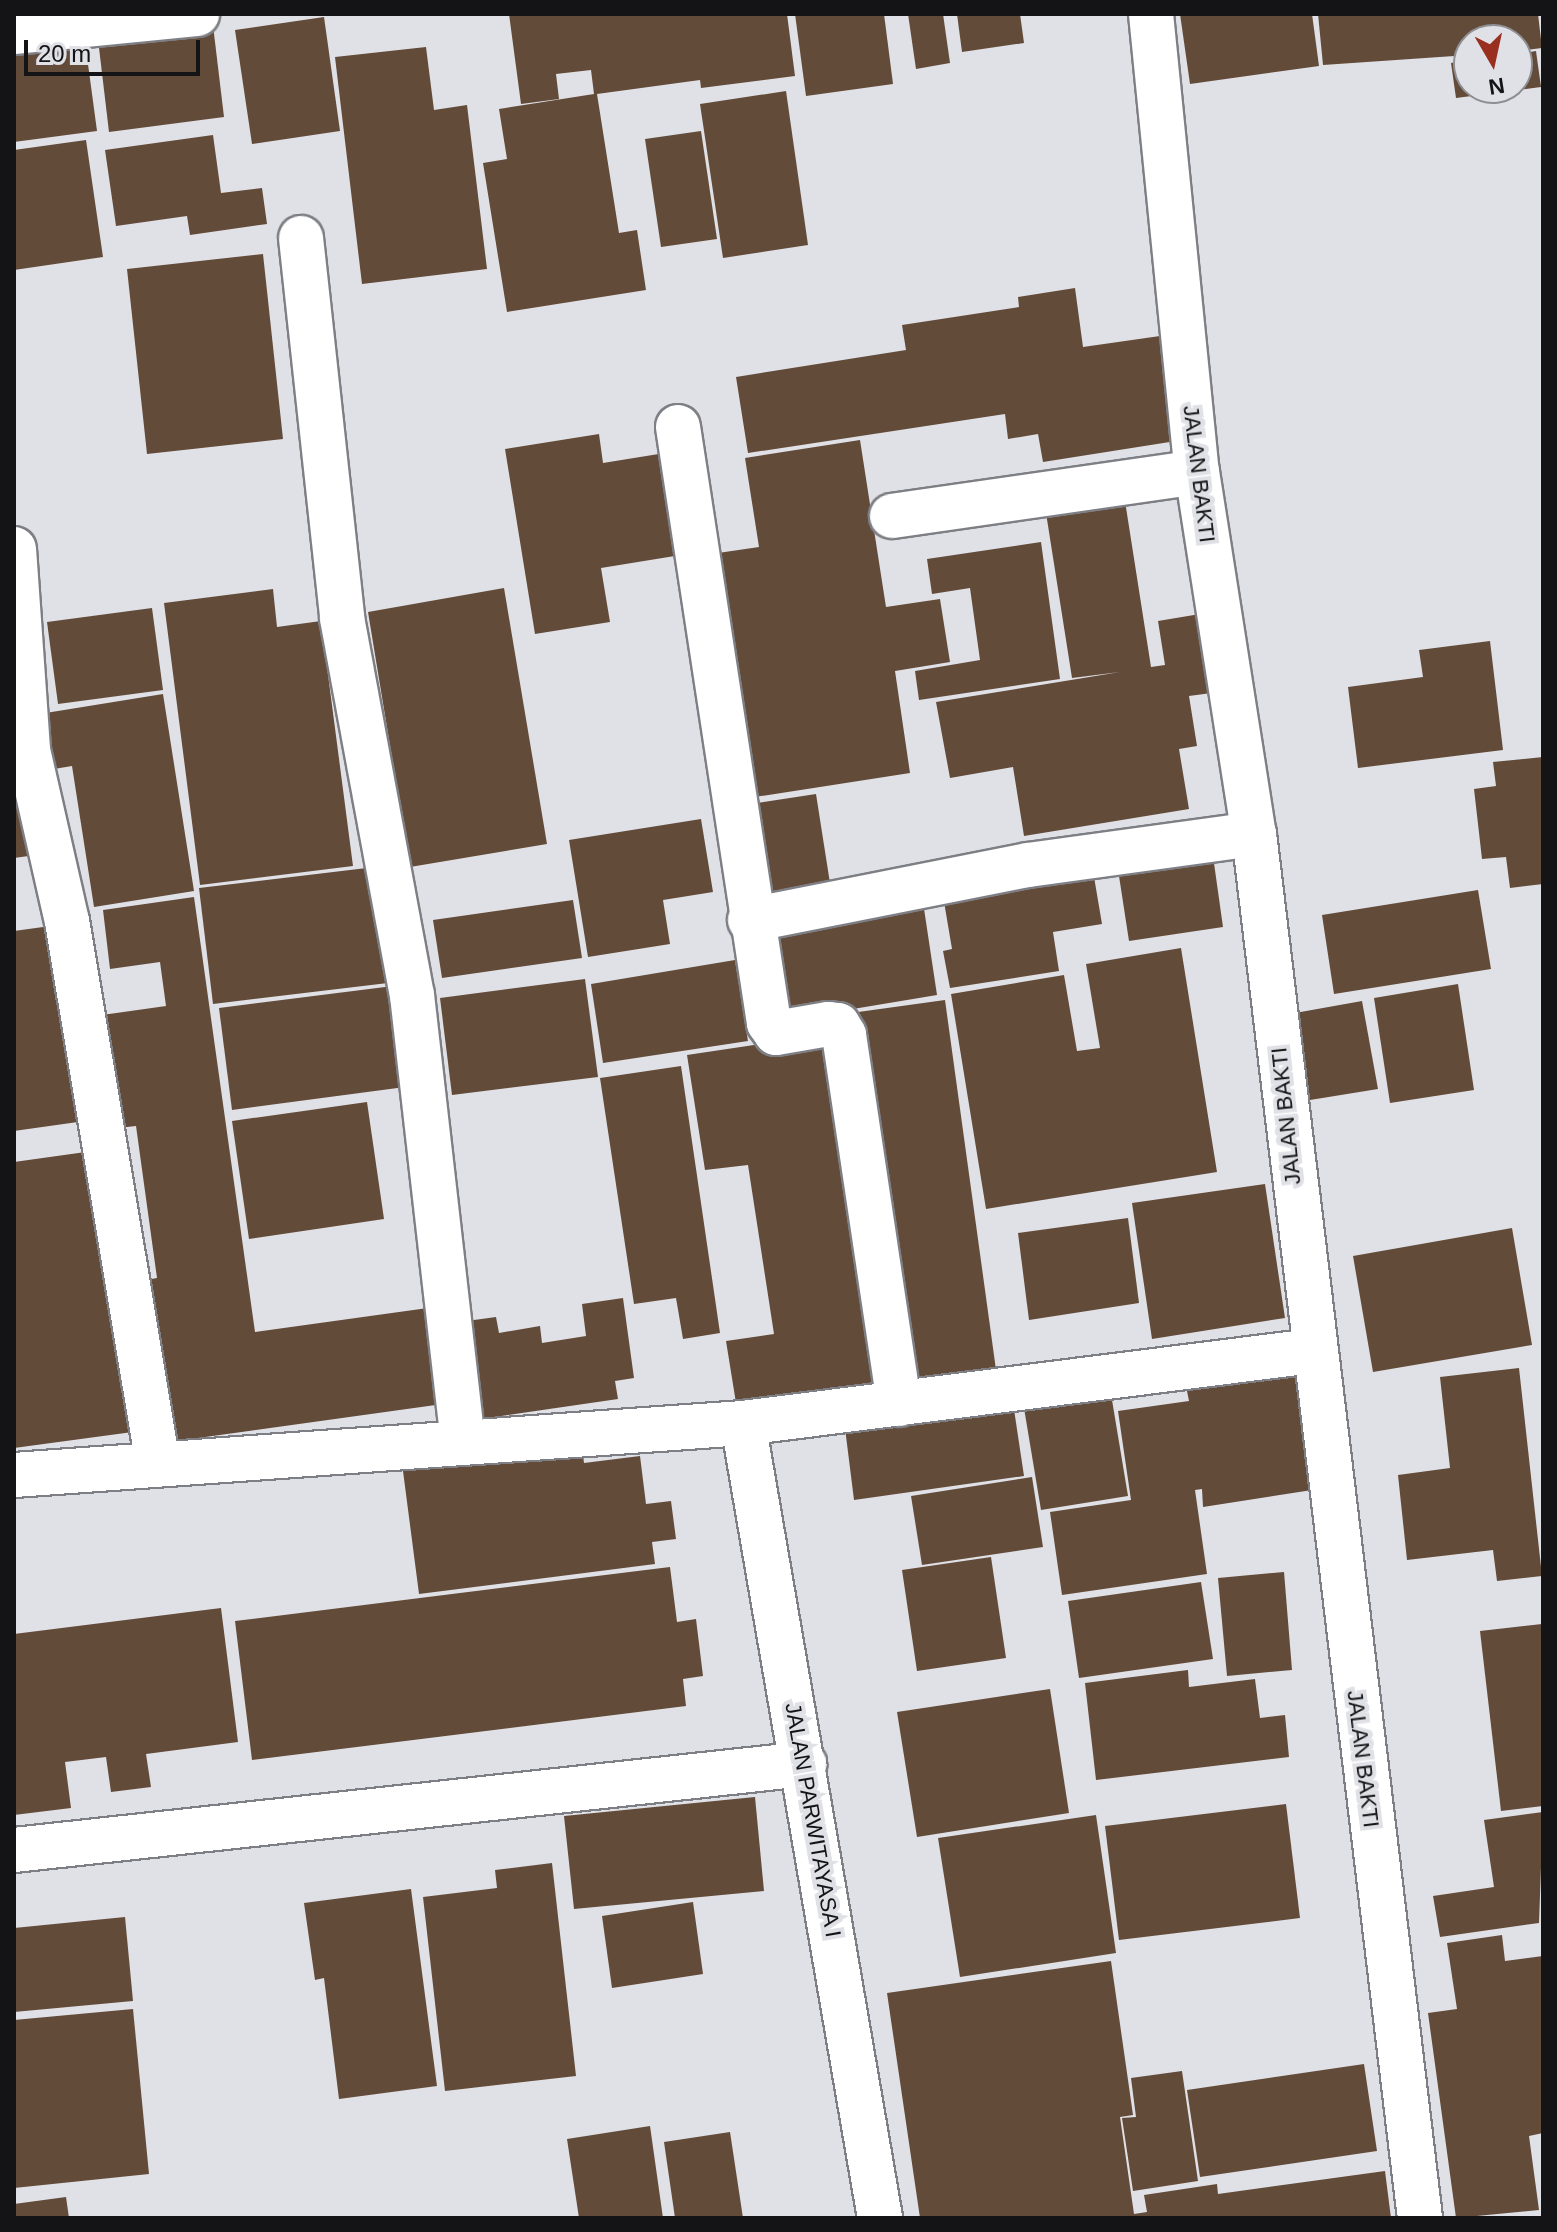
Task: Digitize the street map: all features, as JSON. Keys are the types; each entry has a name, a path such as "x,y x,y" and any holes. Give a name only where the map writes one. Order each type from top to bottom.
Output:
{"street":[{"path":"14,32 197,14"},
{"name":"JALAN BAKTI","path":"1151,14 1197,472 1254,834 1312,1351 1420,2218"},
{"path":"301,238 342,618 412,995 463,1441"},
{"path":"678,427 750,920 771,1029 776,1033 828,1024 838,1025 844,1035 899,1404"},
{"path":"892,516 1197,472"},
{"path":"14,549 28,750 67,921 158,1464"},
{"path":"750,920 1028,865 1254,834"},
{"path":"14,1475 743,1423 1312,1351"},
{"name":"JALAN PARWITAYASA I","path":"743,1423 880,2218"},
{"path":"14,1850 804,1764"}],"building":[{"path":"509,14 787,14 795,76 701,88 700,80 597,94 619,233 637,230 646,290 507,312 483,163 507,159 499,109 594,94 591,70 556,74 559,99 521,104"},
{"path":"795,14 884,14 893,84 806,96"},
{"path":"908,14 943,14 950,63 916,69"},
{"path":"957,14 1020,14 1024,43 962,52"},
{"path":"1180,14 1312,14 1319,66 1190,84"},
{"path":"1318,14 1538,14 1542,48 1533,49 1533,24 1453,24 1453,56 1323,65"},
{"path":"212,17 224,117 109,132 97,31"},
{"path":"324,17 340,131 252,144 235,30"},
{"path":"83,27 97,131 14,142 14,37"},
{"path":"426,47 434,110 467,105 487,269 362,284 335,57"},
{"path":"1533,51 1536,51 1541,87 1533,88"},
{"path":"786,91 808,245 723,258 700,104"},
{"path":"701,131 717,239 661,247 645,139"},
{"path":"213,135 221,193 262,188 267,224 190,235 187,216 116,226 105,150"},
{"path":"86,140 103,257 14,270 14,150"},
{"path":"263,254 283,439 147,454 127,269"},
{"path":"1075,288 1083,347 1160,336 1176,441 1043,462 1038,434 1008,439 1005,414 748,453 736,377 906,350 902,325 1019,307 1018,297"},
{"path":"599,434 603,463 671,452 687,554 601,568 610,622 535,634 505,449"},
{"path":"860,440 886,607 940,599 950,662 895,671 910,773 755,797 718,553 759,547 745,458"},
{"path":"1125,501 1151,667 1165,665 1158,621 1206,613 1219,692 1189,696 1197,746 1179,749 1189,809 1024,836 1013,767 950,778 936,702 1120,672 1072,678 1046,513"},
{"path":"1041,542 1060,679 919,700 915,671 980,660 970,588 932,594 927,559"},
{"path":"504,588 547,844 410,867 368,612"},
{"path":"273,589 277,627 321,621 353,866 200,885 164,603"},
{"path":"152,608 163,690 58,704 47,622"},
{"path":"1490,641 1503,750 1358,768 1348,687 1423,677 1419,650"},
{"path":"163,694 194,891 94,907 72,766 36,772 27,716"},
{"path":"1543,757 1543,884 1510,888 1506,857 1482,859 1474,789 1496,786 1493,762"},
{"path":"816,794 832,896 766,907 750,804"},
{"path":"36,804 43,854 14,858 14,807"},
{"path":"701,819 713,892 663,900 670,944 588,957 569,840"},
{"path":"1212,849 1223,927 1129,941 1117,863"},
{"path":"1091,859 1102,924 1053,932 1059,971 950,988 943,951 952,949 941,884"},
{"path":"375,867 388,983 213,1004 199,888"},
{"path":"1478,890 1491,969 1334,994 1322,915"},
{"path":"194,897 255,1332 435,1307 450,1403 169,1442 146,1280 157,1278 136,1126 118,1128 102,1015 166,1006 160,962 110,969 103,910"},
{"path":"573,900 582,958 442,978 433,920"},
{"path":"923,902 937,995 775,1022 760,929"},
{"path":"65,924 92,1120 14,1131 14,931"},
{"path":"1181,948 1217,1172 986,1209 951,994 1064,975 1077,1051 1100,1048 1086,964"},
{"path":"735,960 748,1041 603,1063 591,984"},
{"path":"585,979 598,1077 452,1095 440,998"},
{"path":"1458,984 1474,1090 1390,1103 1374,998"},
{"path":"393,986 405,1087 232,1110 219,1008"},
{"path":"945,1000 997,1377 903,1390 851,1013"},
{"path":"1362,1001 1378,1089 1310,1100 1295,1013"},
{"path":"828,1034 888,1380 736,1403 726,1341 774,1334 748,1165 705,1170 687,1055"},
{"path":"681,1066 720,1333 683,1339 676,1298 634,1304 600,1078"},
{"path":"367,1102 384,1219 249,1239 232,1121"},
{"path":"100,1150 140,1431 14,1448 14,1162"},
{"path":"1265,1184 1285,1318 1152,1339 1132,1203"},
{"path":"1128,1218 1139,1303 1029,1320 1018,1233"},
{"path":"1512,1228 1532,1345 1373,1372 1353,1256"},
{"path":"623,1298 634,1378 615,1381 618,1399 466,1421 452,1323 496,1317 499,1333 540,1326 542,1343 586,1336 582,1304"},
{"path":"1294,1364 1312,1490 1203,1507 1202,1489 1195,1490 1207,1574 1062,1595 1050,1512 1131,1500 1118,1411 1189,1401 1185,1381"},
{"path":"1519,1368 1542,1576 1497,1581 1493,1550 1407,1560 1398,1475 1450,1468 1440,1377"},
{"path":"1110,1388 1128,1496 1041,1510 1023,1402"},
{"path":"1012,1396 1024,1476 854,1500 844,1420"},
{"path":"582,1448 584,1463 640,1456 646,1504 671,1501 676,1539 652,1542 655,1564 419,1594 403,1471"},
{"path":"1032,1477 1043,1547 922,1565 911,1496"},
{"path":"991,1557 1006,1658 917,1671 902,1570"},
{"path":"670,1567 677,1622 696,1619 703,1676 683,1679 686,1706 252,1760 235,1621"},
{"path":"1284,1572 1292,1670 1227,1676 1218,1578"},
{"path":"1201,1582 1213,1659 1079,1678 1068,1601"},
{"path":"221,1608 238,1742 146,1754 151,1787 111,1792 106,1757 65,1762 71,1808 14,1815 14,1634"},
{"path":"1542,1624 1543,1806 1501,1811 1480,1631"},
{"path":"1188,1670 1189,1687 1255,1679 1260,1718 1285,1715 1289,1757 1096,1780 1085,1683"},
{"path":"1050,1689 1069,1813 917,1837 897,1712"},
{"path":"755,1797 764,1891 574,1909 564,1816"},
{"path":"1286,1804 1300,1918 1119,1940 1105,1826"},
{"path":"1543,1812 1539,1923 1440,1937 1433,1896 1494,1887 1484,1820"},
{"path":"1096,1815 1116,1953 960,1977 938,1838"},
{"path":"552,1863 576,2076 445,2091 423,1897 497,1888 495,1870"},
{"path":"411,1889 437,2086 339,2099 324,1978 315,1980 304,1903"},
{"path":"693,1902 703,1974 612,1988 602,1916"},
{"path":"125,1917 133,2001 14,2012 14,1928"},
{"path":"1502,1935 1505,1961 1543,1956 1543,2133 1529,2136 1539,2210 1456,2218 1428,2013 1457,2009 1447,1943"},
{"path":"1111,1961 1133,2115 1120,2117 1134,2214 1147,2212 1144,2195 1217,2184 1218,2194 1385,2171 1391,2218 920,2218 887,1993"},
{"path":"133,2009 149,2174 14,2188 14,2020"},
{"path":"1364,2064 1377,2151 1200,2177 1187,2090"},
{"path":"1182,2071 1198,2181 1133,2191 1122,2118 1136,2117 1131,2078"},
{"path":"650,2126 663,2218 579,2218 567,2139"},
{"path":"730,2132 743,2218 675,2218 664,2142"},
{"path":"66,2197 69,2218 14,2218 14,2204"}]}
